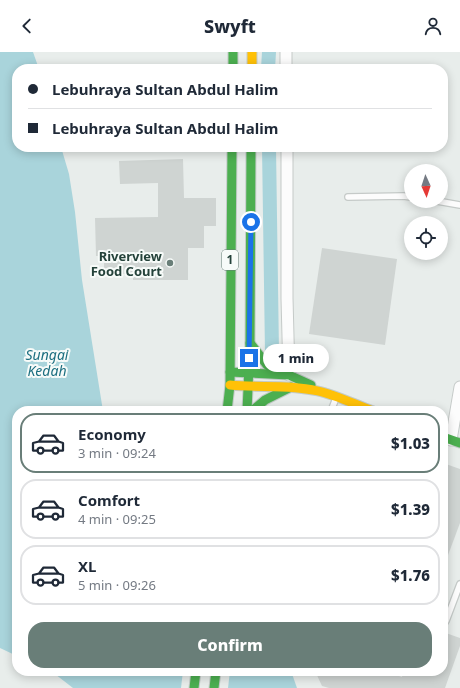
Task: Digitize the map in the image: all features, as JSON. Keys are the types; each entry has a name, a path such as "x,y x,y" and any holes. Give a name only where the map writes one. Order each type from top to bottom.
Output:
{"main road":[{"path":"233,52 233,64"},
{"path":"252,52 252,64"},
{"name":"1","path":"228,406 230,386 232,152"},
{"name":"1","path":"247,406 250,343 252,152"},
{"path":"250,343 260,359 267,365 285,375 306,382 320,391 359,406"},
{"path":"230,372 285,375"},
{"path":"230,386 291,387 320,391"},
{"path":"258,406 263,401 291,387"},
{"path":"194,688 195,676"},
{"path":"214,688 215,676"}],"street":[{"path":"286,52 286,64"},
{"path":"285,375 287,298 287,152"},
{"path":"451,440 460,387"}],"lane":[{"path":"348,197 404,196"},
{"path":"448,202 460,204"},
{"path":"333,406 336,398"},
{"path":"448,617 460,584"}],"water":[{"name":"Sungai Kedah","path":"0,52 33,52 37,64 12,64 12,152 62,152 69,174 75,212 82,280 102,406 12,406 12,654 0,648"},
{"path":"57,676 293,676 297,688 73,688"}],"pier":[{"path":"182,676 229,676 228,688 181,688"}],"building":[{"path":"183,159 184,198 216,198 216,226 204,226 204,248 188,248 188,280 133,280 133,274 104,274 104,256 96,256 95,218 158,217 158,183 120,184 119,161"},
{"path":"322,248 397,259 385,345 309,334"},
{"path":"448,465 460,469 460,523 448,555"},
{"path":"448,634 460,638 460,646 445,688 329,688 322,686 317,676 399,676 448,676"}],"waterway":[{"path":"268,64 269,52"},
{"path":"269,152 272,353"}],"traffic: fast":[{"path":"233,52 233,64"},
{"path":"228,406 230,385 232,152"},
{"path":"247,406 250,343 251,152"},
{"path":"250,343 267,365 281,374"},
{"path":"230,372 289,375 311,385"},
{"path":"258,406 265,400 291,387"},
{"path":"448,439 460,443"},
{"path":"194,688 195,676"},
{"path":"214,688 215,676"}],"traffic: slow":[{"path":"252,52 252,64"},
{"path":"230,385 307,389 332,395 360,406"}],"place":[{"name":"Riverview Food Court","path":"170,263"}],"route":[{"path":"249,358 251,222"}]}
